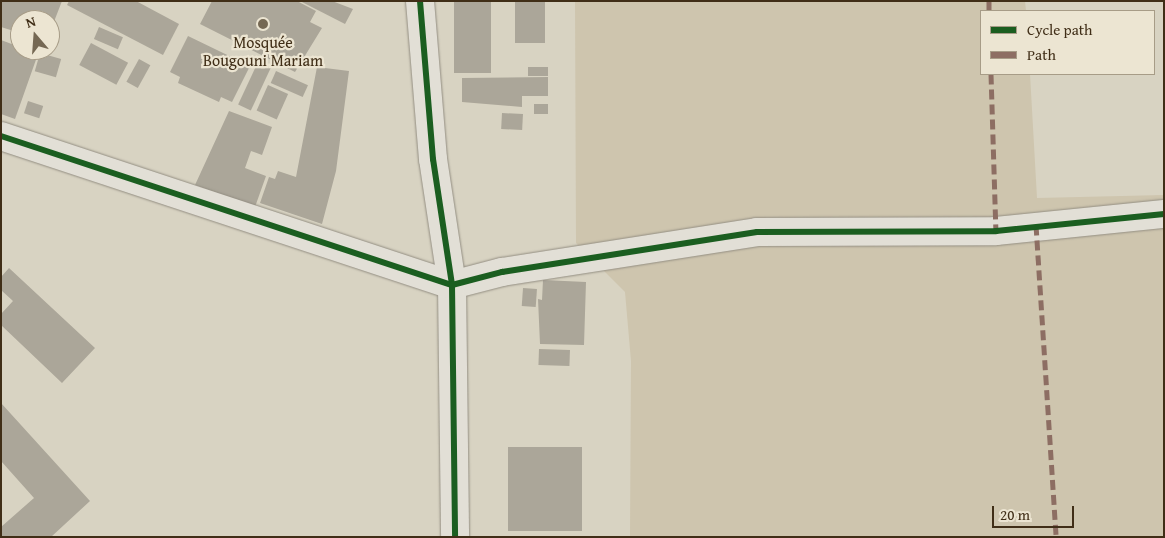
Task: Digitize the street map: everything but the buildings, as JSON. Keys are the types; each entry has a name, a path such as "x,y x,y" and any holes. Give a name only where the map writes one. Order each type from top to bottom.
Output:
{"street":[{"path":"420,1 433,159 452,285 455,537"},
{"path":"1,136 452,285 502,272 757,232 996,231 1164,214"}],"shaded area":[{"path":"575,1 1025,1 1026,10 980,10 980,75 1030,75 1037,198 1164,195 1164,537 630,537 631,361 625,292 576,243"}],"marked path":[{"path":"989,1 989,10"},
{"path":"991,75 996,231"},
{"path":"1036,225 1056,537"}],"cycle path":[{"path":"420,1 433,159 452,285 455,537"},
{"path":"1,136 452,285 502,272 757,232 996,231 1164,214"}],"place":[{"name":"Mosquée Bougouni Mariam","path":"263,24"}]}
